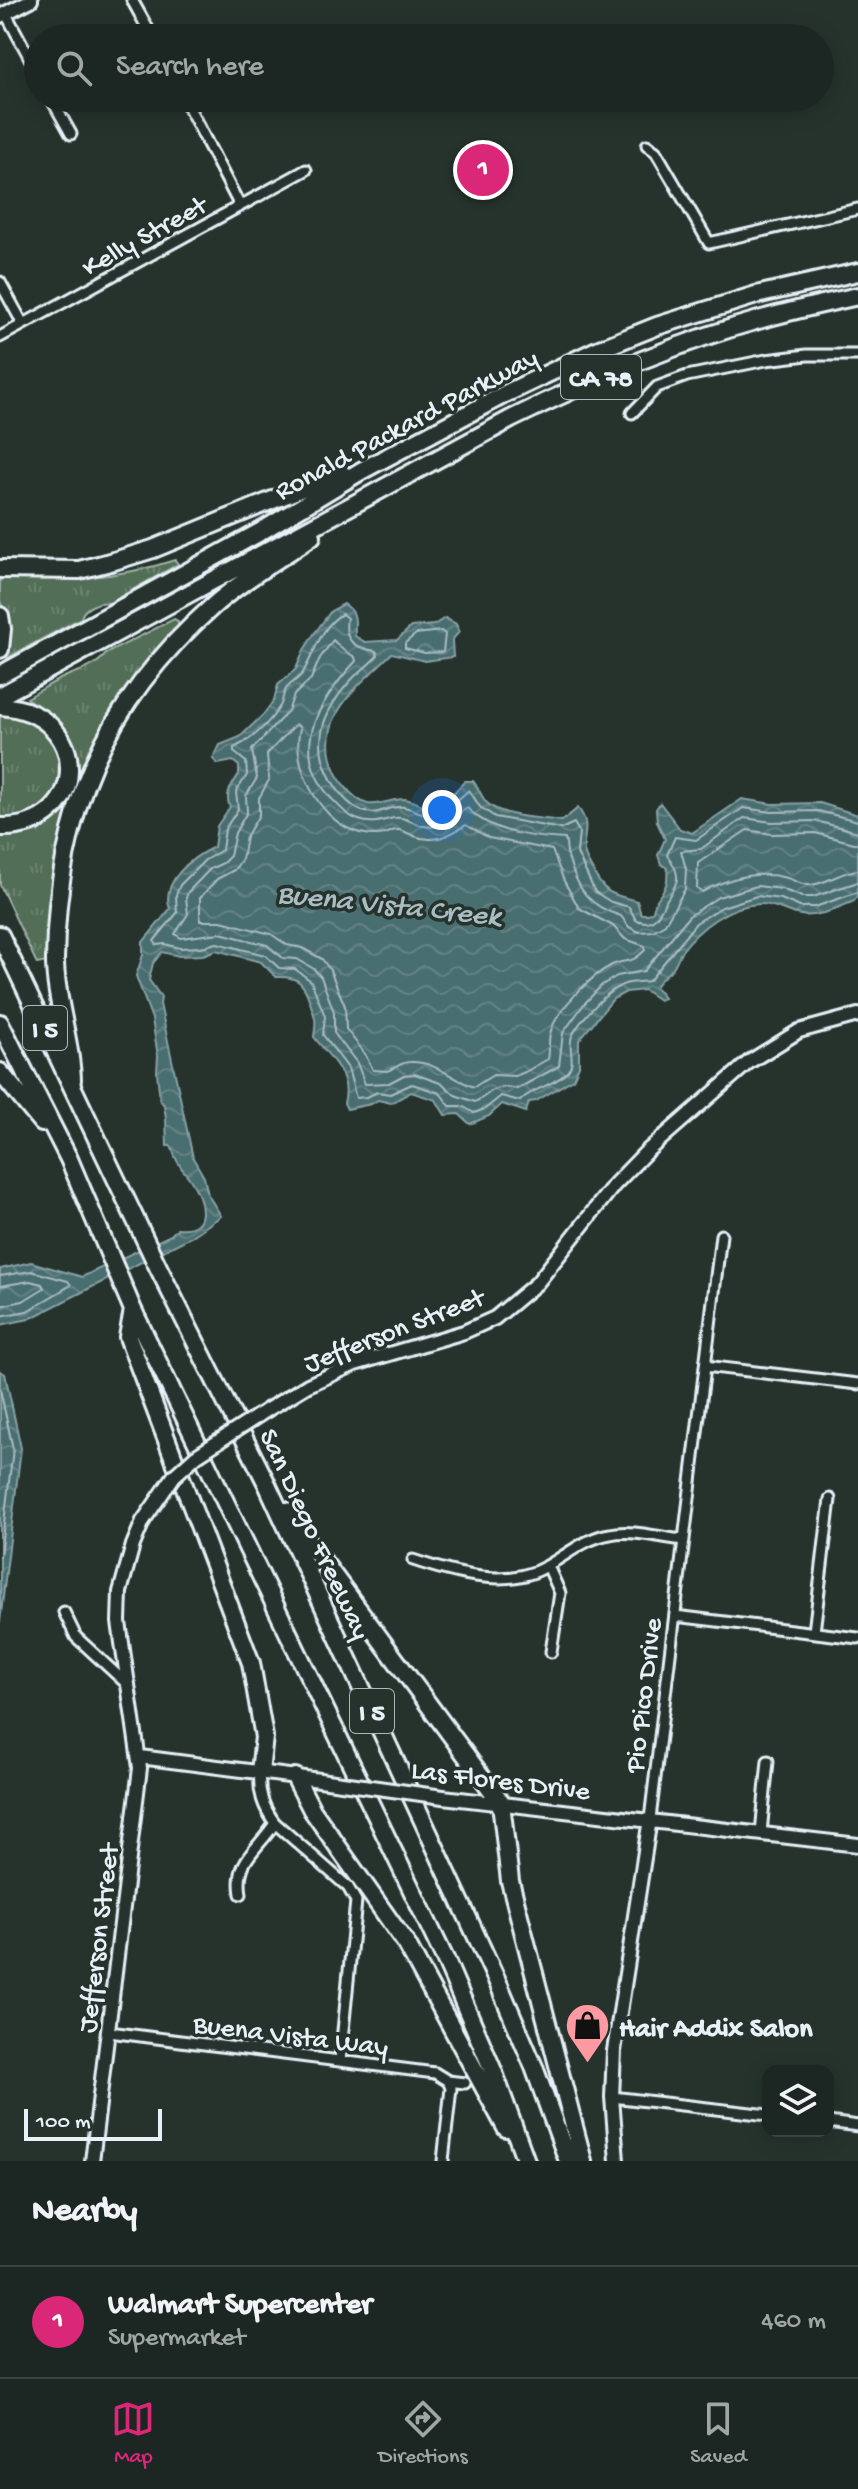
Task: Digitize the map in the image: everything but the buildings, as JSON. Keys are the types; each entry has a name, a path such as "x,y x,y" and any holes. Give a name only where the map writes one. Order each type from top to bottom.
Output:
{"highway":[{"name":"Ronald Packard Parkway","path":"0,675 247,539 361,471 505,394 597,350 657,326 771,291 858,272"},
{"name":"Ronald Packard Parkway","path":"0,696 511,419 581,385 763,318 858,296"},
{"path":"0,569 79,570 114,561 153,549 319,481 361,471"},
{"path":"72,1086 72,1054 55,963 59,895 77,807 105,738 141,680 165,651 215,604 361,500"},
{"path":"0,616 0,649"},
{"path":"0,706 41,716 63,740 69,768 68,782 55,807 30,824 0,827"},
{"name":"San Diego Freeway","path":"0,935 140,1230 266,1482 499,1985 534,2067 568,2161"},
{"name":"I 5","path":"0,1023 69,1159 133,1310 446,1961 494,2073 525,2161"},
{"path":"0,1072 12,1083 69,1159"},
{"path":"133,1310 128,1337 251,1663 264,1737 260,1772"},
{"path":"266,1482 501,1803 510,1881 583,2161"},
{"path":"295,1777 312,1810 407,1945 525,2161"}],"main road":[{"path":"3,15 31,0"},
{"name":"Jefferson Street","path":"92,2161 140,1757 119,1622 120,1592 143,1521 174,1476 196,1456 308,1385 355,1364 464,1332 495,1318 537,1283 614,1185 646,1152 749,1062 799,1031 858,1015"},
{"name":"Las Flores Drive","path":"140,1757 443,1797 858,1845"},
{"name":"Pio Pico Drive","path":"617,2161 612,2097 614,2051 650,1819"}],"street":[{"path":"132,0 145,24"},
{"path":"3,15 24,50"},
{"path":"59,112 71,134"},
{"path":"191,112 240,206"},
{"path":"647,145 656,152 709,243 858,209"},
{"name":"Kelly Street","path":"0,337 306,170"},
{"path":"0,282 23,324"},
{"path":"632,413 657,387 687,376 766,360 807,355 858,355"},
{"name":"Pio Pico Drive","path":"650,1819 721,1235"},
{"path":"705,1366 858,1384"},
{"path":"814,1632 830,1499"},
{"path":"413,1560 442,1570 508,1578 542,1570 595,1537 615,1533 684,1540"},
{"path":"548,1566 560,1593 551,1652"},
{"path":"64,1612 76,1637 127,1684"},
{"path":"675,1616 858,1638"},
{"path":"761,1833 768,1761"},
{"path":"260,1772 258,1787 265,1811 348,1887 356,1901 340,2061"},
{"path":"241,1894 238,1878 243,1863 275,1823"},
{"name":"Buena Vista Way","path":"109,2032 435,2073 448,2081 465,2083"},
{"path":"443,2161 451,2088 448,2081"},
{"path":"612,2097 762,2114"},
{"path":"834,2123 858,2126"}],"green space":[{"path":"175,560 178,564 109,603 92,606 81,618 7,658 7,618 0,601 0,577 45,579 110,575"},
{"path":"174,619 178,621 178,627 133,682 96,746 93,745 82,771 58,851 48,962 37,964 0,885 0,832 37,828 58,812 73,751 63,728 27,698 58,680 90,667 107,653"},
{"path":"0,714 14,714 49,730 62,765 62,774 55,791 39,813 0,821"}],"water":[{"name":"Buena Vista Creek","path":"344,604 354,615 355,636 365,642 397,640 411,627 434,625 445,618 456,624 459,632 452,640 453,657 425,661 392,653 341,706 329,738 330,756 343,784 363,802 377,804 404,799 438,809 465,781 473,781 487,803 512,814 562,821 578,808 586,825 585,853 596,877 609,892 637,901 641,914 653,911 666,883 667,868 661,864 658,855 665,839 657,822 656,809 660,803 680,829 692,833 742,799 772,804 820,803 858,815 858,896 854,901 828,912 808,916 759,904 747,905 725,914 696,935 657,984 655,987 664,998 659,1000 644,990 626,992 613,999 579,1040 579,1066 573,1079 529,1102 526,1112 502,1104 489,1116 470,1124 459,1114 445,1115 436,1100 411,1092 391,1103 378,1100 347,1109 342,1075 314,1037 314,1014 307,993 298,981 276,977 261,962 216,950 203,955 179,956 162,952 153,963 149,980 161,997 193,1158 204,1177 208,1195 221,1216 191,1237 29,1319 0,1325 0,1269 31,1262 82,1277 171,1235 178,1228 189,1228 201,1219 201,1204 195,1187 171,1146 167,1146 152,1019 136,976 143,955 143,942 170,909 168,899 174,880 196,857 214,847 217,826 230,807 228,794 239,774 239,766 233,761 218,764 213,759 220,745 240,737 263,715 274,700 278,685 296,669 314,634 331,611"},
{"path":"0,1371 5,1374 21,1448 0,1622"}],"place":[{"name":"Walmart Supercenter","path":"483,170"},
{"name":"Hair Addix Salon","path":"588,2065"}]}
